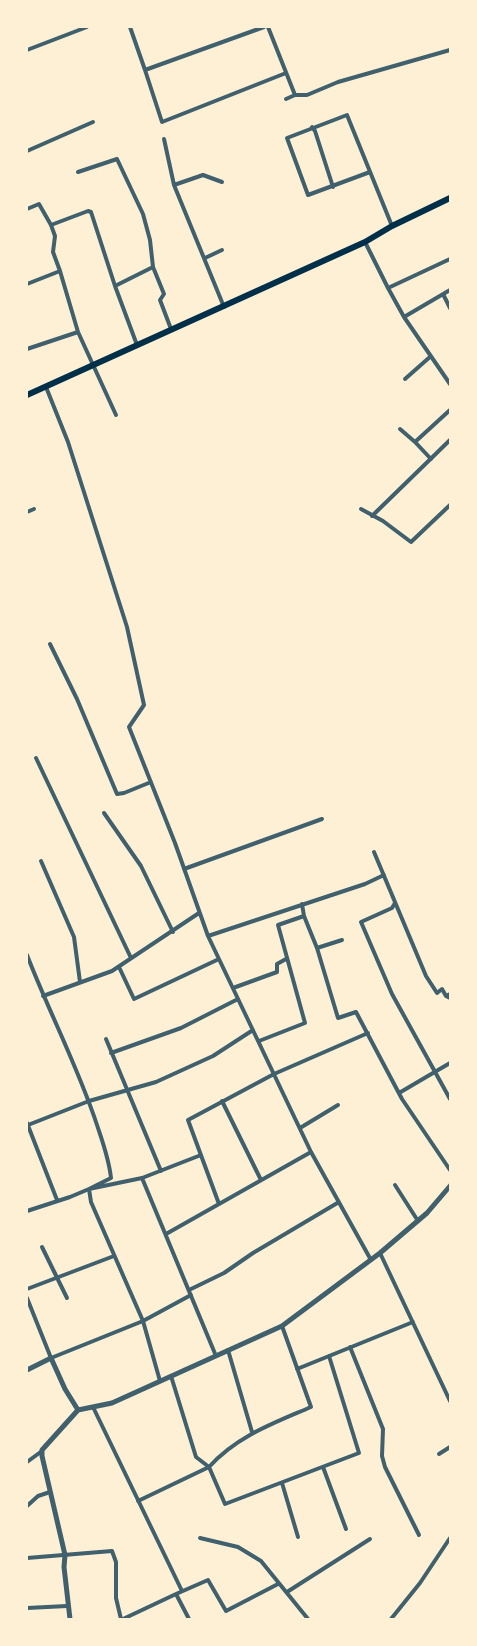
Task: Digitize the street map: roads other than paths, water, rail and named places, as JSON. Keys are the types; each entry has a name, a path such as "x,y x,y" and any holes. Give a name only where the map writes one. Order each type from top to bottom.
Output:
{"main road":[{"path":"27,396 366,243 392,226 450,198"}],"street":[{"path":"27,50 87,27"},
{"path":"130,27 162,122 286,73"},
{"path":"145,70 266,27 295,95"},
{"path":"286,99 295,95 307,95 338,82 450,50"},
{"path":"370,172 308,195 287,138 347,115 392,226"},
{"path":"27,151 93,122"},
{"path":"312,127 333,187"},
{"path":"164,138 174,185 225,307"},
{"path":"78,172 117,159 143,213 150,240 153,267 164,294 160,300 172,330"},
{"path":"174,185 203,175 222,182"},
{"path":"27,209 39,204 51,225 55,236 53,252 78,332 116,415"},
{"path":"51,225 91,212 136,345"},
{"path":"366,243 404,317 450,384"},
{"path":"205,258 222,250"},
{"path":"388,288 450,259"},
{"path":"115,286 153,267"},
{"path":"27,284 60,271"},
{"path":"404,317 450,290"},
{"path":"443,294 450,308"},
{"path":"27,349 78,332"},
{"path":"405,379 431,356"},
{"path":"46,387 68,442 127,627 144,705 129,727 208,936 311,1152 371,1260"},
{"path":"415,442 450,410"},
{"path":"400,429 431,459"},
{"path":"372,516 450,440"},
{"path":"361,509 383,521 411,542 450,505"},
{"path":"27,512 34,509"},
{"path":"50,644 77,699 117,794 151,782"},
{"path":"36,758 131,958"},
{"path":"104,813 141,866 173,932"},
{"path":"184,869 321,819"},
{"path":"374,852 426,976 437,993 442,989 449,996"},
{"path":"41,861 74,937 80,982"},
{"path":"208,936 365,884 384,874"},
{"path":"395,903 392,908 361,922 392,994 450,1099"},
{"path":"302,904 338,1018 356,1012 399,1092 450,1170"},
{"path":"43,996 119,967 199,913"},
{"path":"259,1041 305,1023 278,925 304,916"},
{"path":"317,948 342,940"},
{"path":"27,955 89,1101 110,1162 111,1178 70,1197 27,1210"},
{"path":"119,967 134,999 219,958"},
{"path":"232,988 277,972 278,964 286,959"},
{"path":"111,1053 182,1028 238,999"},
{"path":"57,1200 28,1124 89,1101 156,1082 204,1060 253,1030"},
{"path":"219,1204 188,1120 274,1074 368,1033"},
{"path":"106,1039 161,1171"},
{"path":"399,1092 450,1064"},
{"path":"222,1101 261,1179"},
{"path":"300,1128 338,1105"},
{"path":"166,1234 311,1152"},
{"path":"89,1189 142,1178 201,1155"},
{"path":"142,1178 216,1356"},
{"path":"395,1185 418,1221"},
{"path":"27,1462 42,1450 78,1410 112,1403 282,1326 371,1260 418,1221 450,1186"},
{"path":"89,1189 114,1256 143,1321 160,1381"},
{"path":"27,1370 143,1321 339,1202"},
{"path":"42,1247 67,1298"},
{"path":"380,1252 450,1401"},
{"path":"27,1289 114,1256"},
{"path":"27,1298 65,1389 78,1410"},
{"path":"297,1369 413,1322"},
{"path":"138,1501 209,1467 252,1432 311,1407 282,1326"},
{"path":"350,1347 383,1429 382,1456 385,1467 419,1535"},
{"path":"228,1350 252,1432"},
{"path":"171,1376 196,1457 209,1467 225,1504 359,1453 329,1356"},
{"path":"93,1407 182,1591"},
{"path":"439,1454 450,1447"},
{"path":"42,1450 65,1556 70,1619"},
{"path":"323,1467 346,1529"},
{"path":"282,1483 298,1537"},
{"path":"27,1506 38,1497 50,1492"},
{"path":"200,1538 214,1540 247,1551 261,1561 308,1619"},
{"path":"287,1593 370,1539"},
{"path":"391,1619 420,1583 450,1539"},
{"path":"27,1558 112,1551 116,1562 116,1598 122,1619 208,1580 226,1611 278,1584"},
{"path":"176,1594 189,1619"},
{"path":"27,1608 68,1606"}]}
